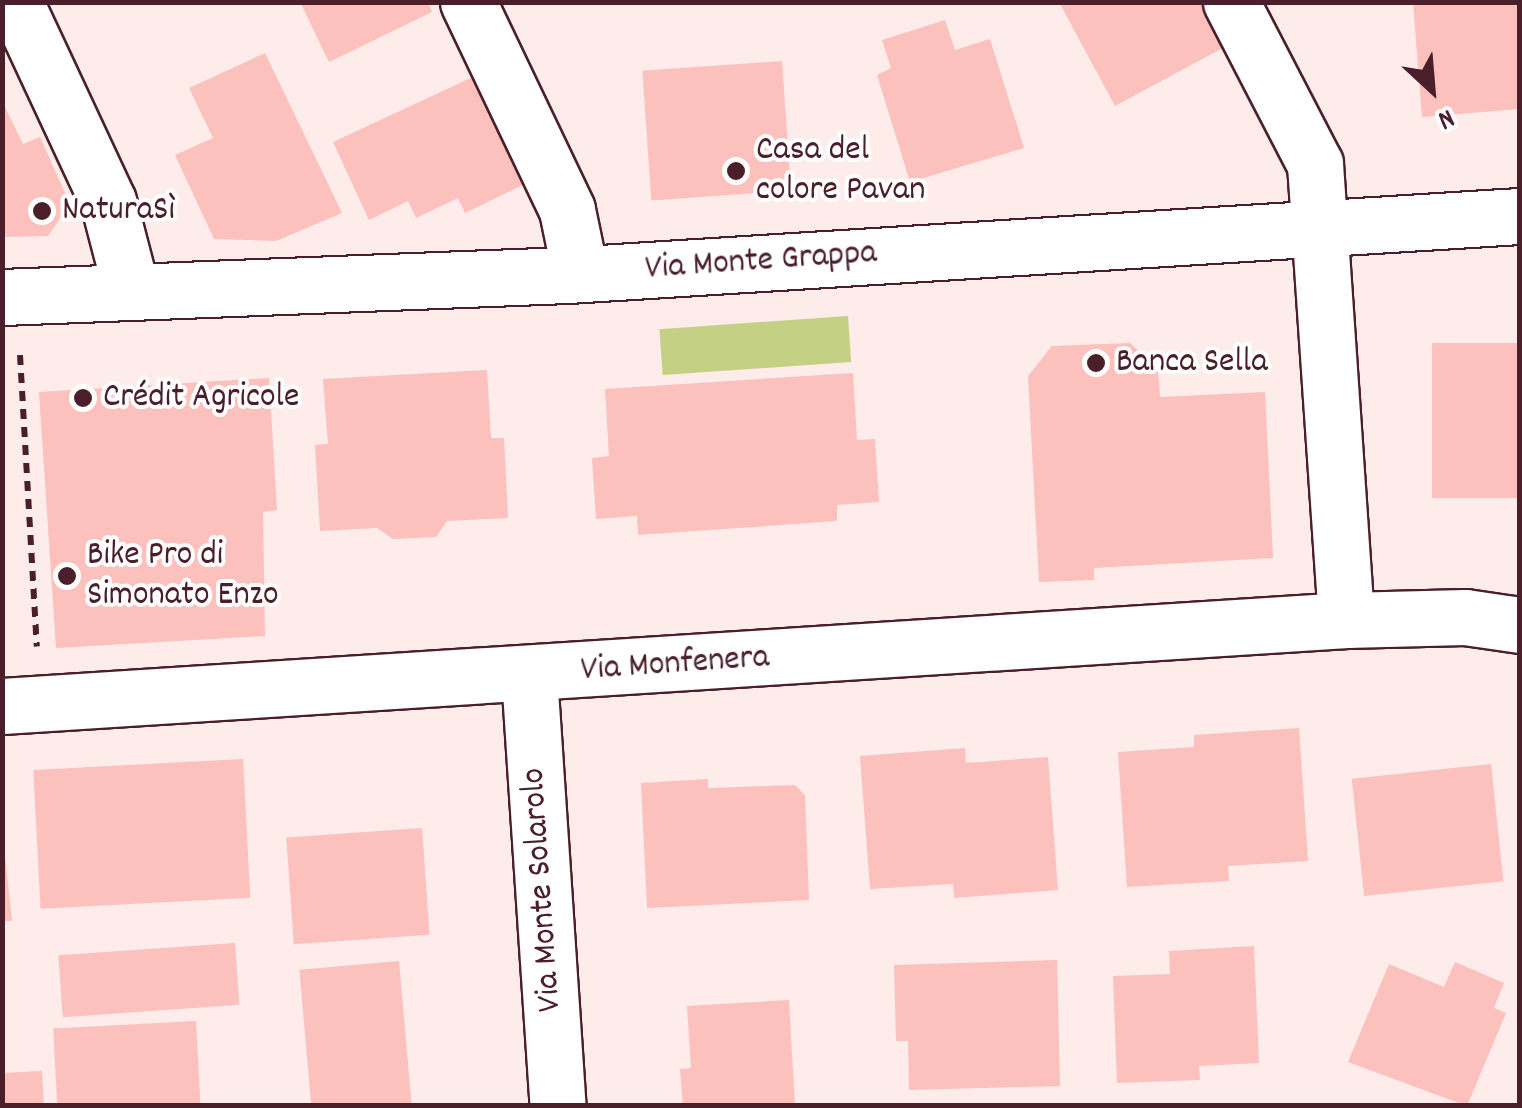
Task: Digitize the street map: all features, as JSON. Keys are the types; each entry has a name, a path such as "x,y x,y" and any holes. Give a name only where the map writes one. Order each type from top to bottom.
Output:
{"street":[{"path":"14,2 108,200 131,289"},
{"path":"468,2 568,210 580,273"},
{"path":"1231,2 1315,164 1346,620"},
{"name":"Via Monte Grappa","path":"11,320 131,289 580,273 1520,216"},
{"name":"Via Monfenera","path":"2,706 1346,620 1465,617 1520,625"},
{"name":"Via Monte Solarolo","path":"529,675 558,1106"}],"path":[{"path":"11,320 37,655"}],"green space":[{"path":"848,316 851,362 663,375 659,329"}],"building":[{"path":"300,2 428,2 432,12 329,62"},
{"path":"1059,2 1210,2 1232,43 1115,106"},
{"path":"1413,2 1520,2 1520,109 1422,117"},
{"path":"945,20 955,50 990,39 1024,148 910,182 877,75 891,68 882,40"},
{"path":"265,53 342,213 276,241 214,239 175,155 213,138 189,88"},
{"path":"782,61 791,191 651,200 642,71"},
{"path":"475,76 525,184 465,213 458,198 416,218 408,201 369,220 333,142"},
{"path":"2,101 23,144 40,137 70,204 48,236 2,237"},
{"path":"1130,343 1158,370 1160,397 1265,392 1273,558 1094,568 1094,580 1039,582 1028,376 1052,346"},
{"path":"1432,343 1520,343 1520,498 1432,498"},
{"path":"487,370 491,438 504,438 508,518 447,521 436,537 393,539 377,528 320,531 315,445 328,444 323,379"},
{"path":"853,373 857,440 875,439 879,502 837,505 837,521 638,535 637,516 596,519 592,458 609,456 605,389"},
{"path":"269,378 277,510 263,512 265,636 56,648 39,392"},
{"path":"1299,728 1308,861 1228,866 1229,881 1127,887 1118,752 1194,747 1194,735"},
{"path":"965,748 966,763 1048,757 1058,890 954,898 953,884 870,889 860,756"},
{"path":"243,759 250,898 41,909 33,770"},
{"path":"1491,764 1503,881 1364,896 1352,779"},
{"path":"708,779 708,788 795,785 805,795 809,900 647,908 641,783"},
{"path":"2,826 12,921 2,921"},
{"path":"422,828 429,935 294,944 286,837"},
{"path":"235,943 239,1005 63,1017 58,955"},
{"path":"1254,946 1259,1063 1199,1066 1200,1080 1117,1083 1113,976 1170,974 1169,951"},
{"path":"1057,960 1060,1086 909,1090 908,1041 896,1041 894,965"},
{"path":"399,961 412,1105 311,1106 299,970"},
{"path":"1455,962 1504,983 1494,1008 1506,1013 1467,1106 1348,1062 1389,964 1444,987"},
{"path":"789,1000 795,1106 683,1106 680,1069 691,1068 687,1006"},
{"path":"196,1021 200,1106 57,1106 53,1028"},
{"path":"42,1071 44,1106 4,1106 2,1073"}],"place":[{"name":"Casa del colore Pavan","path":"736,171"},
{"name":"NaturaSì","path":"42,211"},
{"name":"Banca Sella","path":"1096,363"},
{"name":"Crédit Agricole","path":"83,398"},
{"name":"Bike Pro di Simonato Enzo","path":"67,576"}]}
